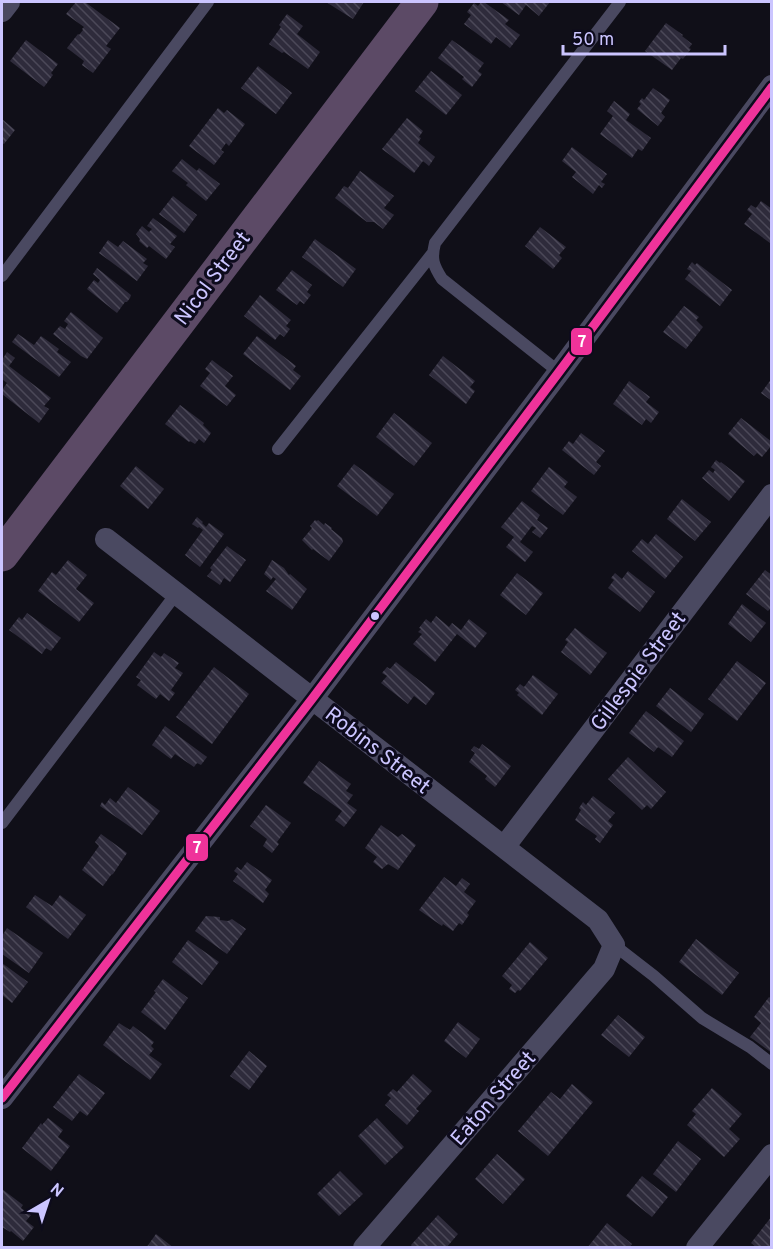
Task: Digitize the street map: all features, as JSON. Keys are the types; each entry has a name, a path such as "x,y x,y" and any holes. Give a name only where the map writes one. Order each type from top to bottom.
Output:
{"highway":[{"name":"Nicol Street","path":"2,555 422,2"}],"street":[{"path":"2,11 9,2"},
{"path":"2,1098 312,699 771,86"},
{"name":"Gillespie Street","path":"504,847 771,495"},
{"name":"Robins Street","path":"106,539 598,920 614,945"},
{"name":"Eaton Street","path":"364,1248 604,969 614,945"},
{"path":"697,1248 771,1155"}],"lane":[{"path":"2,276 208,2"},
{"path":"278,449 432,254 435,243 620,2"},
{"path":"432,254 434,267 442,279 559,372"},
{"path":"2,823 176,594"},
{"path":"614,945 702,1018 750,1047 771,1064"}],"building":[{"path":"76,2 85,2 120,28 106,46 111,49 93,73 82,65 84,61 67,48 84,27 66,14"},
{"path":"326,2 364,2 353,19"},
{"path":"481,2 509,20 505,24 520,35 510,48 496,37 491,44 464,24 471,15 467,12 474,3 478,6"},
{"path":"501,2 550,2 539,16 526,5 519,15"},
{"path":"287,14 303,26 297,34 320,52 308,69 269,44"},
{"path":"666,23 692,44 689,48 691,49 672,70 645,51"},
{"path":"26,40 58,64 44,87 10,61"},
{"path":"452,40 484,63 478,71 482,74 472,87 462,79 464,77 438,58"},
{"path":"258,66 292,93 276,114 241,88"},
{"path":"431,71 462,95 446,115 415,91"},
{"path":"653,88 670,100 661,113 665,117 658,126 637,109 642,98 644,100"},
{"path":"614,101 630,114 626,120 651,138 642,151 638,149 632,158 600,134 613,116 607,111"},
{"path":"218,108 224,113 227,110 245,124 229,146 226,143 221,150 224,152 214,165 189,146"},
{"path":"407,118 423,131 418,143 435,157 429,166 423,161 414,173 382,149"},
{"path":"2,119 15,130 4,144 2,143"},
{"path":"572,147 607,174 601,182 605,184 602,188 599,185 593,194 572,177 576,172 562,161"},
{"path":"182,159 197,171 199,168 220,184 206,201 172,171"},
{"path":"360,171 394,196 384,208 394,215 383,229 374,222 367,222 335,198 344,186 348,188"},
{"path":"173,196 197,215 184,233 159,214"},
{"path":"761,201 772,209 772,241 770,243 744,224 752,214 747,210 751,205 756,208"},
{"path":"153,218 177,236 170,244 175,247 166,259 149,246 147,248 139,241 136,234 142,226 149,232 152,229 147,226"},
{"path":"540,227 566,247 559,255 562,258 553,269 525,246"},
{"path":"315,239 356,269 343,287 302,257"},
{"path":"108,240 118,247 123,241 147,259 143,263 148,266 137,281 99,253"},
{"path":"692,262 695,265 697,263 732,290 720,306 685,279 691,271 687,269"},
{"path":"97,268 131,295 117,313 87,289 94,280 98,283 100,280 93,274"},
{"path":"292,270 312,285 307,292 311,295 304,304 300,301 297,305 276,290"},
{"path":"260,295 291,320 286,326 290,329 284,337 280,334 275,340 244,316"},
{"path":"684,306 699,317 696,320 703,327 686,349 663,332"},
{"path":"71,312 103,338 87,359 53,334 60,326 65,329 68,324 64,321"},
{"path":"18,334 34,345 41,336 59,349 57,352 71,362 59,377 12,342"},
{"path":"257,336 296,366 293,370 301,376 290,390 243,354"},
{"path":"7,352 15,358 9,366 51,398 44,406 49,409 39,423 2,394 7,383 2,379 2,360"},
{"path":"443,356 475,381 470,387 475,391 466,404 429,375"},
{"path":"212,360 233,376 225,386 236,395 227,406 200,386 210,373 205,369"},
{"path":"772,378 772,401 761,393"},
{"path":"629,381 650,397 646,402 659,412 651,423 646,419 642,425 613,404"},
{"path":"180,405 204,423 203,425 211,433 204,443 199,439 195,444 189,442 165,424"},
{"path":"394,413 432,443 414,466 376,437"},
{"path":"741,418 772,442 762,457 757,453 754,456 728,434"},
{"path":"581,433 605,451 596,462 601,466 594,475 562,450 569,441 573,444"},
{"path":"716,460 745,481 729,501 702,478 709,470 713,473 715,470 711,467"},
{"path":"354,464 394,494 377,516 337,486"},
{"path":"136,466 164,489 148,509 120,486"},
{"path":"549,467 568,482 564,487 577,497 563,515 531,491"},
{"path":"682,499 711,522 695,541 667,519"},
{"path":"522,501 540,515 537,520 548,528 540,538 532,532 536,528 532,526 520,542 533,552 525,562 506,547 514,537 501,527"},
{"path":"197,517 206,527 209,523 224,534 200,567 185,555 203,530 192,524"},
{"path":"315,520 324,525 325,523 342,538 343,542 329,561 302,540 312,528 310,526"},
{"path":"656,534 683,557 665,579 632,551 642,539 648,544"},
{"path":"227,546 246,560 230,582 224,578 220,585 207,576 212,570 210,568"},
{"path":"68,560 87,575 76,589 94,603 79,622 38,591 52,572 56,575"},
{"path":"272,560 307,589 292,610 266,591 276,579 273,577 271,580 264,574"},
{"path":"765,570 772,575 772,607 768,611 746,594"},
{"path":"628,571 655,592 640,612 608,588 614,580 611,578 615,573 622,579"},
{"path":"517,573 543,593 526,615 500,595"},
{"path":"742,604 766,623 751,642 728,624"},
{"path":"27,613 61,638 51,651 46,648 42,654 9,630 19,617 22,620"},
{"path":"436,616 449,627 452,623 461,630 469,619 487,633 475,648 457,634 435,662 413,644 422,634 418,632 421,629 419,628 426,619 431,623"},
{"path":"575,628 607,653 590,675 561,652 568,642 565,640"},
{"path":"154,652 161,657 164,653 179,663 175,668 183,673 171,690 175,693 169,701 160,694 156,699 137,685 141,680 136,677"},
{"path":"737,661 766,683 737,721 708,699"},
{"path":"396,662 435,693 426,705 414,696 408,704 381,683 387,676 382,673"},
{"path":"214,667 249,694 212,744 176,717"},
{"path":"533,675 558,694 542,715 517,695 519,693 515,690 520,684 524,687"},
{"path":"670,688 704,714 691,732 656,706"},
{"path":"646,711 684,741 672,757 658,747 654,752 629,733"},
{"path":"165,726 207,757 201,765 197,763 194,767 175,754 171,759 152,745"},
{"path":"482,744 511,766 495,787 485,779 487,776 469,762 475,753 471,750 474,746 479,749"},
{"path":"628,757 666,792 651,809 647,805 642,810 608,779"},
{"path":"319,761 351,784 346,791 353,795 347,803 357,810 344,827 335,820 342,811 303,783"},
{"path":"128,787 160,811 142,835 100,806 102,802 105,805 110,798 116,803"},
{"path":"593,796 615,813 608,821 613,825 600,843 595,839 597,836 575,820 583,802 586,805"},
{"path":"266,805 291,823 272,853 263,846 267,839 250,826"},
{"path":"381,825 398,837 402,834 416,845 398,870 388,864 382,869 373,862 377,857 365,848"},
{"path":"101,834 127,853 103,886 82,870 99,846 95,842"},
{"path":"247,862 272,880 265,890 269,894 263,903 233,881 238,874 234,871 237,867 241,870"},
{"path":"444,877 456,886 462,878 470,884 464,892 476,901 462,925 459,923 453,931 419,910"},
{"path":"35,895 52,906 60,895 86,915 68,939 26,907"},
{"path":"206,916 220,917 220,920 228,921 232,919 246,929 227,954 195,931"},
{"path":"7,928 43,953 29,973 2,954 2,936"},
{"path":"696,939 739,973 722,995 679,962"},
{"path":"188,940 219,962 202,985 172,962"},
{"path":"530,942 548,958 520,991 515,993 509,989 512,985 502,976"},
{"path":"2,963 28,982 12,1003 2,995"},
{"path":"163,979 188,998 165,1030 141,1012"},
{"path":"769,997 772,999 772,1053 750,1037 761,1023 754,1017"},
{"path":"618,1015 645,1037 629,1057 601,1035"},
{"path":"458,1022 480,1039 466,1058 444,1041"},
{"path":"119,1023 130,1030 133,1026 154,1042 151,1046 154,1049 149,1055 162,1064 150,1080 103,1045"},
{"path":"249,1051 267,1066 249,1090 230,1076"},
{"path":"79,1074 105,1093 87,1116 80,1111 72,1121 53,1107"},
{"path":"413,1074 432,1091 416,1109 419,1111 407,1125 385,1105 391,1098 387,1095 393,1089 397,1092"},
{"path":"572,1084 593,1102 548,1156 518,1131 551,1092 560,1099"},
{"path":"712,1088 742,1114 729,1129 740,1139 724,1157 687,1125 696,1114 692,1111"},
{"path":"48,1118 63,1130 58,1137 70,1146 51,1171 22,1148 41,1123 42,1125"},
{"path":"377,1118 404,1147 385,1165 358,1136"},
{"path":"678,1141 701,1159 676,1192 653,1174"},
{"path":"497,1154 525,1179 503,1204 475,1179"},
{"path":"340,1171 363,1194 339,1216 317,1194"},
{"path":"642,1176 668,1197 652,1217 626,1196"},
{"path":"2,1189 23,1205 21,1208 31,1215 26,1221 34,1227 23,1241 2,1227"},
{"path":"438,1215 458,1234 446,1248 413,1248 411,1245"},
{"path":"772,1216 772,1248 757,1248 751,1243"},
{"path":"607,1223 632,1244 629,1248 587,1248"},
{"path":"156,1234 174,1248 146,1248"}],"transit line":[{"name":"7","path":"2,1098 312,699 772,87"}]}
